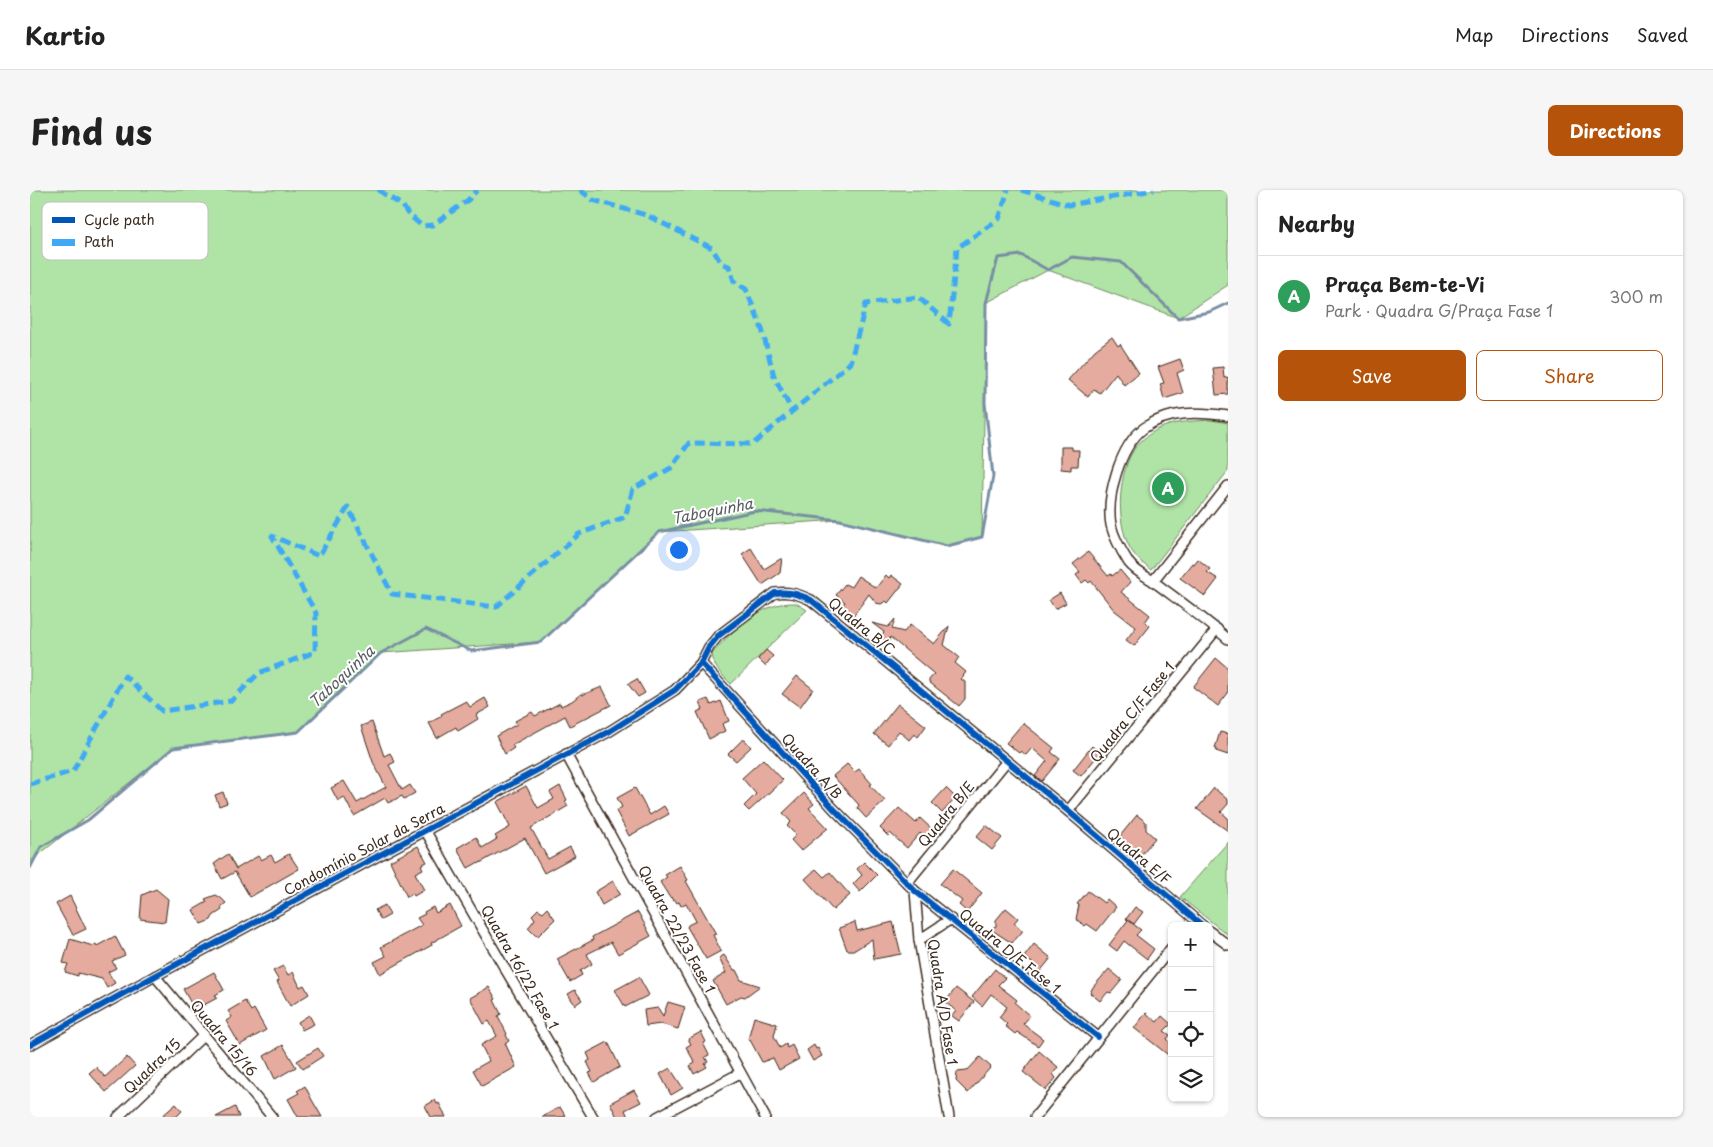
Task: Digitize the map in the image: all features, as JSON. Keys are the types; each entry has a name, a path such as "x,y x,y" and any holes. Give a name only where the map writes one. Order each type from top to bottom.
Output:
{"street":[{"path":"1228,416 1208,413 1185,413 1164,418 1144,428 1129,446 1118,467 1110,509 1112,526 1119,546 1130,565 1228,639"},
{"path":"1153,581 1228,486"},
{"name":"Quadra B/C","path":"701,663 709,647 718,636 752,609 775,593 785,591 795,593 810,600 1068,811"},
{"name":"Quadra C/F Fase 1","path":"1068,811 1217,629"},
{"name":"Condomínio Solar da Serra","path":"30,1045 610,731 675,690 701,663"},
{"name":"Quadra A/B","path":"701,663 834,809 907,883"},
{"name":"Quadra 22/23 Fase 1","path":"566,754 765,1117"},
{"name":"Quadra B/E","path":"907,883 1006,762"},
{"name":"Quadra E/F","path":"1068,811 1191,922"},
{"name":"Quadra 16/22 Fase 1","path":"425,830 593,1117"},
{"name":"Quadra D/E Fase 1","path":"907,883 1098,1037"},
{"name":"Quadra A/D Fase 1","path":"915,891 919,940 949,1117"},
{"path":"919,940 950,919"},
{"path":"1213,934 1228,945"},
{"path":"1035,1117 1168,952"},
{"name":"Quadra 15/16","path":"155,976 272,1117"},
{"name":"Quadra 15","path":"118,1117 204,1035"},
{"path":"657,1117 740,1073"}],"green space":[{"path":"30,190 1228,190 1228,285 1178,318 1048,270 986,303 982,537 947,546 840,520 659,532 541,642 381,653 298,732 173,748 36,857 30,868"},
{"path":"1212,420 1228,423 1228,471 1151,570 1134,554 1128,544 1121,518 1121,489 1128,462 1139,444 1159,429 1181,422"},
{"path":"796,603 807,610 731,684 716,667 712,654 734,631 752,617 771,607"},
{"path":"1228,842 1228,935 1180,897"}],"building":[{"path":"1112,337 1118,346 1120,344 1139,373 1124,385 1116,373 1100,393 1094,389 1088,397 1068,380 1095,350"},
{"path":"1180,359 1184,370 1177,373 1183,393 1164,399 1160,384 1164,383 1158,367"},
{"path":"1223,367 1224,378 1228,377 1228,394 1216,395 1213,368"},
{"path":"1061,447 1072,447 1072,450 1079,450 1078,466 1071,466 1071,470 1061,469"},
{"path":"751,548 764,569 782,558 780,573 762,585 742,554"},
{"path":"1088,552 1108,576 1111,574 1112,576 1120,570 1130,582 1121,592 1150,615 1145,622 1150,626 1134,646 1126,640 1136,627 1114,610 1091,581 1089,583 1086,580 1082,583 1076,575 1080,572 1073,564"},
{"path":"1198,559 1210,569 1207,572 1218,579 1205,596 1180,578 1192,563 1194,564"},
{"path":"886,575 889,578 891,575 903,584 888,603 886,601 881,604 876,603 869,594 853,616 841,608 845,602 836,595 845,584 851,587 858,576 876,588"},
{"path":"1060,593 1066,603 1055,609 1049,600"},
{"path":"895,619 892,629 904,632 910,625 934,644 949,626 944,645 959,657 955,663 966,672 961,679 965,682 965,699 959,706 929,682 934,674 890,637 888,644 880,637 884,632 872,623 888,627"},
{"path":"766,650 773,656 765,666 758,659"},
{"path":"1216,658 1228,668 1228,693 1218,706 1193,687"},
{"path":"797,676 813,689 800,707 782,694"},
{"path":"637,679 645,693 638,697 628,684"},
{"path":"602,687 611,705 570,726 565,716 512,745 514,748 505,754 496,736 517,724 515,721 532,712 535,716 560,703 561,706 572,701 582,693 582,695"},
{"path":"485,698 490,707 476,715 478,719 458,731 456,727 437,738 429,723 442,716 441,714 466,701 470,707"},
{"path":"708,699 711,705 721,701 729,721 722,724 725,731 709,739 697,712 703,709 700,702"},
{"path":"898,704 926,726 918,737 914,734 909,740 899,731 888,745 874,734"},
{"path":"372,722 384,756 390,753 395,762 389,765 402,790 410,785 415,793 404,799 402,796 388,803 385,798 354,816 344,797 338,801 331,788 344,781 357,803 386,787 373,762 361,726"},
{"path":"1023,723 1054,748 1051,752 1060,759 1042,781 1035,776 1047,761 1032,748 1026,755 1021,751 1019,753 1006,743"},
{"path":"1220,732 1228,734 1228,755 1216,751 1217,749 1215,748"},
{"path":"742,740 745,740 751,747 736,761 728,754"},
{"path":"1092,746 1100,753 1081,776 1073,770"},
{"path":"763,759 783,780 749,811 744,806 756,794 742,778"},
{"path":"847,764 855,772 859,769 872,784 870,785 885,801 866,818 857,808 859,805 833,776"},
{"path":"526,786 538,808 554,799 550,792 560,786 568,806 531,828 548,859 570,847 575,856 544,873 525,838 468,868 457,848 476,837 482,848 497,839 495,836 510,827 497,802"},
{"path":"635,788 650,815 664,806 669,814 629,836 616,811 622,807 617,798"},
{"path":"946,788 956,798 942,813 932,803"},
{"path":"1214,788 1228,800 1228,804 1221,812 1228,818 1228,831 1197,809"},
{"path":"223,792 227,803 219,806 215,795"},
{"path":"804,793 814,804 809,808 828,828 801,851 791,840 796,835 787,826 791,822 783,813"},
{"path":"899,808 916,823 920,818 933,830 925,838 920,833 907,848 890,833 888,836 880,828"},
{"path":"1137,815 1146,822 1146,830 1155,838 1141,855 1122,840 1120,836"},
{"path":"986,825 1002,838 992,850 976,837"},
{"path":"418,846 427,862 421,865 423,869 415,873 424,890 414,896 413,893 407,897 390,861"},
{"path":"228,854 236,869 258,856 261,860 271,855 275,862 289,854 299,869 250,897 235,872 222,879 214,864"},
{"path":"864,862 877,875 860,892 853,884 862,875 857,869"},
{"path":"680,866 688,880 686,881 716,934 713,935 721,951 706,959 687,927 696,921 686,903 681,906 679,902 673,901 660,882 667,877 665,875"},
{"path":"816,869 824,877 830,872 850,895 833,910 805,879"},
{"path":"953,869 982,893 967,912 959,905 962,901 940,884"},
{"path":"613,881 620,894 602,905 595,892"},
{"path":"156,889 168,899 165,922 140,919 142,895"},
{"path":"1088,891 1104,903 1107,899 1116,907 1097,931 1087,924 1085,926 1076,919 1079,905 1077,904"},
{"path":"216,895 226,903 221,907 222,910 213,916 211,920 201,924 193,910 207,902 205,899"},
{"path":"70,896 86,929 73,935 56,904"},
{"path":"385,905 390,915 381,920 375,910"},
{"path":"450,905 461,926 431,943 432,945 380,974 374,962 386,956 381,947 422,925 417,918 425,914 424,912 433,907 436,913"},
{"path":"1135,907 1143,912 1134,924 1126,919"},
{"path":"547,908 555,919 538,936 535,935 528,928 535,919 532,915 538,909 543,912"},
{"path":"1006,908 1018,918 1014,923 1022,930 1012,943 990,929 996,926 996,920"},
{"path":"638,912 651,936 618,954 611,942 587,954 592,964 580,971 582,975 570,982 557,959 593,940 592,937"},
{"path":"1128,920 1141,930 1136,935 1154,949 1147,959 1124,941 1117,951 1109,945"},
{"path":"855,922 857,931 893,922 901,954 874,959 872,939 855,950 847,950 839,928"},
{"path":"115,936 125,955 112,961 116,968 108,972 115,983 107,988 102,979 78,973 78,976 65,972 68,964 63,963 70,939 93,946 96,944 97,946"},
{"path":"1034,944 1051,958 1038,974 1032,969 1035,965 1024,957"},
{"path":"724,955 741,980 760,986 745,997 741,996 726,1004 713,981 726,973 719,958"},
{"path":"283,966 288,975 293,972 300,987 304,985 309,994 290,1006 273,971"},
{"path":"995,969 1005,978 998,985 1017,1000 1015,1003 1030,1016 1023,1024 1043,1039 1038,1046 1017,1032 1015,1034 1005,1026 1007,1024 999,1017 1007,1007 991,994 982,1006 972,997"},
{"path":"1109,969 1122,980 1111,993 1108,992 1100,1001 1090,993"},
{"path":"214,972 224,990 215,995 217,998 204,1005 202,1002 193,1007 183,989"},
{"path":"639,977 649,995 625,1007 615,990"},
{"path":"489,987 496,999 494,1000 501,1014 498,1016 509,1041 505,1043 516,1067 482,1086 473,1070 489,1061 481,1045 497,1036 489,1021 484,1024 470,998"},
{"path":"956,988 974,1002 959,1021 952,1016 956,1011 945,1002"},
{"path":"575,990 582,1000 575,1005 568,994"},
{"path":"245,1001 251,1011 254,1009 266,1030 240,1045 226,1021 232,1017 228,1011"},
{"path":"668,1002 685,1007 678,1029 661,1024 646,1026 644,1010 658,1008 663,1016"},
{"path":"1146,1013 1157,1022 1162,1016 1168,1021 1168,1027 1164,1031 1168,1034 1168,1055 1134,1028"},
{"path":"309,1015 314,1024 302,1030 298,1022"},
{"path":"754,1017 777,1024 774,1036 780,1048 786,1044 787,1048 792,1045 799,1059 779,1070 773,1058 762,1062 748,1039"},
{"path":"701,1032 706,1042 703,1043 709,1055 705,1057 708,1062 705,1064 707,1067 694,1074 690,1066 695,1063 686,1047 691,1044 688,1039"},
{"path":"608,1042 620,1067 594,1082 589,1073 592,1072 587,1062 590,1060 587,1053"},
{"path":"283,1045 296,1067 275,1079 264,1056"},
{"path":"814,1045 822,1056 813,1061 807,1050"},
{"path":"318,1048 323,1056 303,1069 297,1061"},
{"path":"1039,1051 1058,1067 1053,1074 1056,1078 1046,1090 1023,1072"},
{"path":"127,1057 135,1066 106,1092 89,1073 96,1067 105,1077"},
{"path":"980,1057 991,1067 968,1093 956,1081 957,1072 967,1071"},
{"path":"670,1068 683,1088 671,1095 660,1074"},
{"path":"305,1086 322,1117 298,1117 288,1099 299,1093 297,1091"},
{"path":"634,1090 641,1102 625,1110 628,1117 617,1117 610,1103"},
{"path":"435,1100 437,1104 439,1103 446,1117 431,1117 425,1106"},
{"path":"176,1104 182,1111 176,1117 161,1117"},
{"path":"235,1107 239,1117 216,1117"},
{"path":"560,1107 566,1117 542,1117"}],"waterway":[{"name":"Taboquinha","path":"30,868 41,847 88,820 173,748 298,732 381,653 426,629 471,651 541,642 659,532 755,511 840,520 947,546 982,537 993,476 985,403 986,303 998,258 1021,255 1048,270 1072,257 1121,262 1178,318 1209,312 1228,303"}],"marked path":[{"path":"378,190 403,206 407,213 422,226 433,225 468,200 477,190"},
{"path":"580,190 593,200 646,215 712,248 721,263 729,266 734,281 746,289 762,329 774,376 792,411"},
{"path":"30,784 73,771 125,676 162,711 231,701 259,673 315,652 316,613 272,536 319,556 348,507 392,594 496,607 579,534 625,517 633,489 671,468 689,443 753,444 850,363 866,304 918,297 949,324 957,248 999,219 1008,190"},
{"path":"1021,190 1069,205 1154,190"}],"cycle path":[{"path":"30,1045 610,731 675,690 701,663 709,647 718,636 775,593 780,592 802,596 811,600 1068,811 1198,922"},
{"path":"701,663 834,809 915,891 1098,1037"}],"place":[{"name":"Praça Bem-te-Vi","path":"1168,488"}]}
